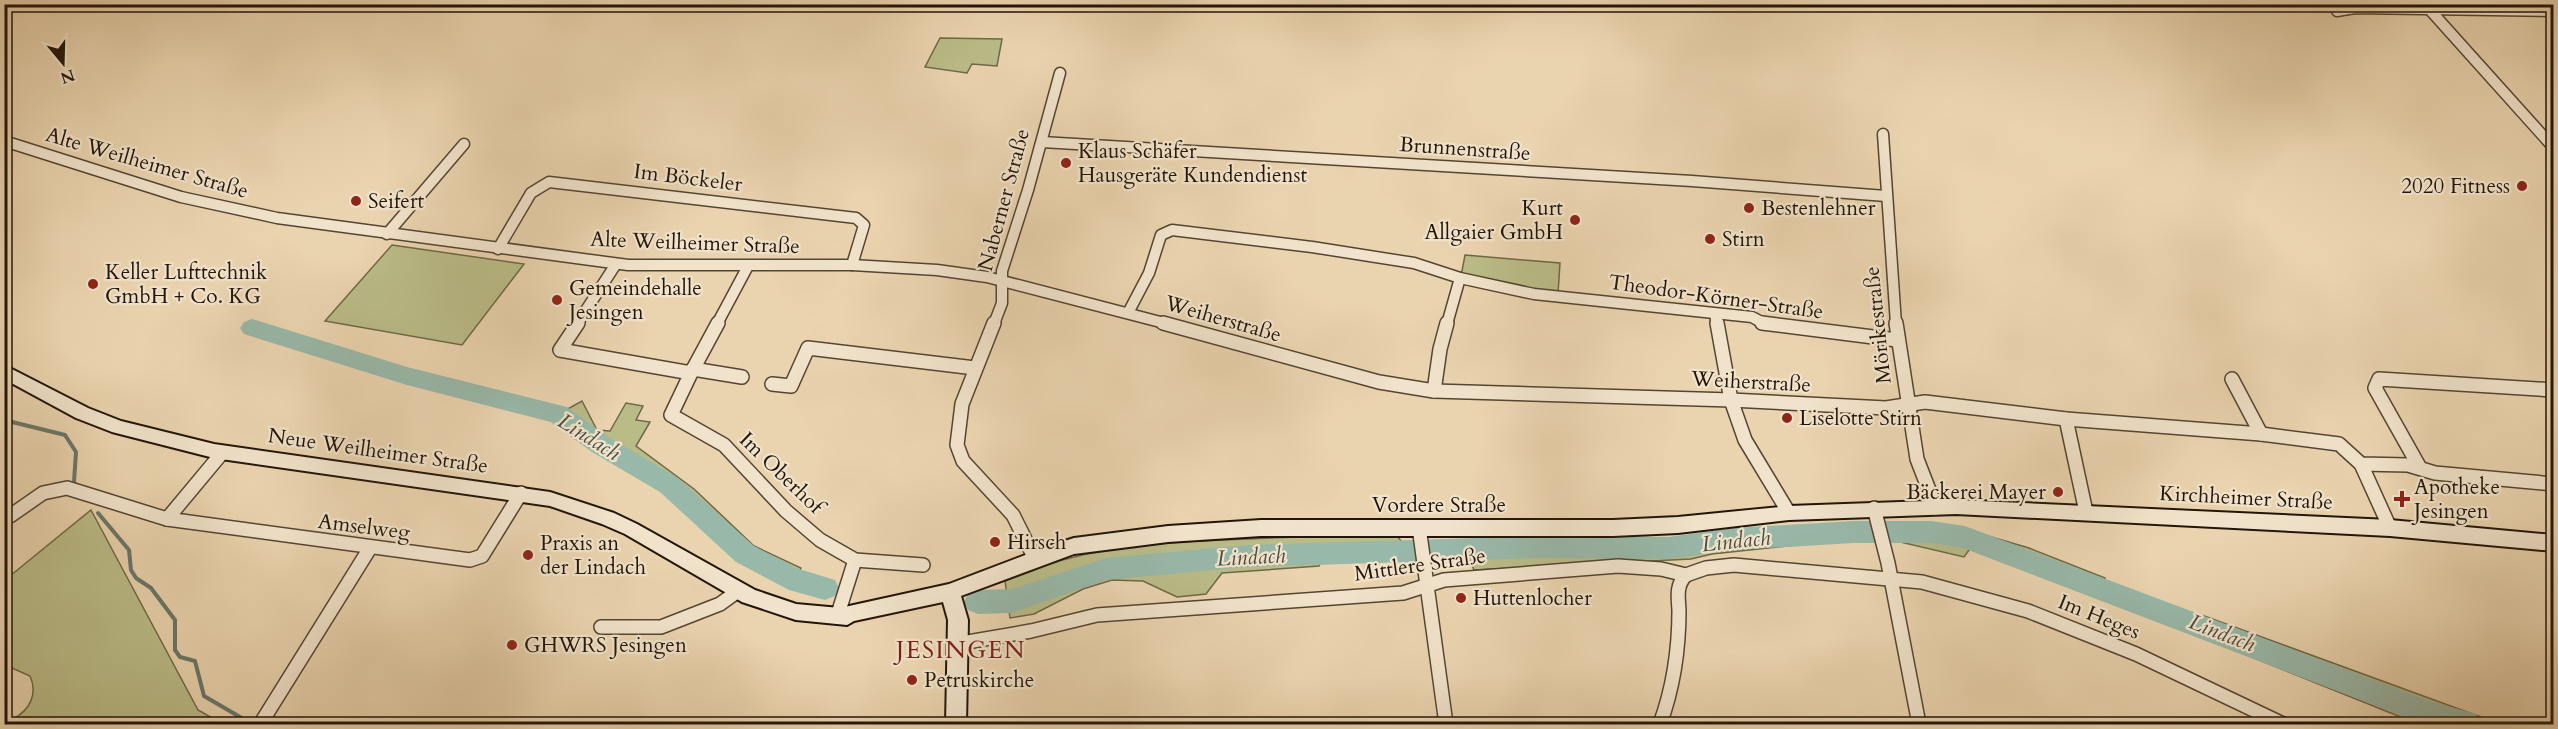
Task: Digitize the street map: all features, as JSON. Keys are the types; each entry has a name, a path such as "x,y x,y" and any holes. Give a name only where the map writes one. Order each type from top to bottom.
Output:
{"main road":[{"name":"Neue Weilheimer Straße","path":"4,372 82,413 118,427 222,453 521,493 550,499 608,518 738,591 796,612 872,618 911,612 931,604 950,592"},
{"name":"Vordere Straße","path":"950,592 1074,546 1168,534 1261,528 1420,534 1613,528 1677,525 1789,513 1876,516 1936,508"},
{"name":"Kirchheimer Straße","path":"1936,508 2086,512 2391,528 2553,543"},
{"path":"950,592 958,620 956,724"}],"street":[{"path":"2337,11 2353,6 2430,10 2553,11"},
{"path":"2430,10 2553,148"},
{"name":"Naberner Straße","path":"1035,559 1013,515 963,461 957,445 962,404 1002,303 1002,271 1042,142 1060,73"},
{"name":"Mörikestraße","path":"1883,134 1897,340 1917,459 1936,508"},
{"name":"Alte Weilheimer Straße","path":"4,141 181,197 277,218 387,234 616,264 852,265 937,270 1002,281"},
{"name":"Brunnenstraße","path":"1042,142 1692,181 1886,196"},
{"path":"387,234 464,144"},
{"name":"Im Böckeler","path":"498,249 531,193 549,182 856,218 864,225 852,265"},
{"name":"Theodor-Körner-Straße","path":"1128,313 1149,273 1161,235 1172,230 1312,247 1413,263 1460,278 1534,294 1752,317 1764,324 1897,340"},
{"path":"616,264 560,350 742,377"},
{"path":"692,371 748,266"},
{"path":"1434,391 1440,349 1460,278"},
{"name":"Weiherstraße","path":"1002,281 1378,382 1434,391 1731,400 1886,408 1925,402 2066,419 2261,434 2339,444 2361,464 2391,528"},
{"path":"1715,314 1731,400 1745,440 1789,513"},
{"path":"772,384 791,386 808,348 975,368"},
{"name":"Im Oberhof","path":"692,371 671,416 724,445 786,511 820,540 855,560 922,564"},
{"path":"2232,379 2261,434"},
{"path":"2420,468 2375,388 2379,379 2553,390"},
{"path":"2066,419 2086,512"},
{"path":"167,519 222,453"},
{"path":"2361,464 2420,468 2435,472 2553,484"},
{"name":"Amselweg","path":"10,516 33,498 56,488 67,488 167,519 470,560 482,556 521,493"},
{"path":"1876,516 1888,563 1919,724"},
{"path":"1420,534 1425,586 1438,658 1446,724"},
{"path":"261,723 370,548"},
{"path":"837,617 855,560"},
{"name":"Mittlere Straße","path":"956,645 1031,631 1097,615 1403,593 1444,580 1618,567 1660,568 1686,575 1706,568 1734,565 1890,578"},
{"path":"1659,724 1673,687 1680,649 1678,590 1680,581 1686,575"},
{"name":"Im Heges","path":"1890,578 1963,592 2028,611 2136,654 2283,724"},
{"path":"601,627 661,627 720,604 738,591"}],"green space":[{"path":"940,38 1002,39 997,66 972,64 967,73 925,67"},
{"path":"392,245 524,264 462,345 325,321"},
{"path":"1465,255 1560,263 1558,294 1461,276"},
{"path":"582,401 597,430 610,431 626,403 643,406 636,420 650,422 636,446 694,489 754,546 801,568 796,577 748,551 671,483 604,442 562,412"},
{"path":"91,510 198,710 223,724 25,724 13,719 28,706 33,689 30,676 5,665 5,580"},
{"path":"1913,524 1961,528 2029,548 2105,578 2101,596 1972,546 1964,557 1900,542 1904,527"},
{"path":"1852,526 1870,537 1712,554 1691,559 1474,570 1467,554 1690,551 1687,539"},
{"path":"1397,536 1407,548 1327,548 1319,566 1222,573 1206,594 1177,597 1143,581 1112,580 1083,589 1034,614 1010,618 1005,581 1058,561 1085,554 1194,541"},
{"path":"2196,613 2500,724 2418,724 2192,633"}],"waterway":[{"name":"Lindach","path":"252,328 407,376 558,414 601,445 669,485 745,554 789,578 825,588"},
{"path":"4,420 65,435 76,452 74,482 77,487"},
{"path":"98,513 129,550 131,570 136,578 151,588 175,620 175,650 180,657 195,661 204,696 252,724"},
{"name":"Lindach","path":"978,602 1012,601 1106,569 1247,556 1544,547 1669,548 1733,539 1854,532 1931,532 1965,537 2430,714 2466,724"},
{"path":"700,724 707,720"}],"place":[{"name":"Klaus Schäfer Hausgeräte Kundendienst","path":"1066,163"},
{"name":"2020 Fitness","path":"2522,186"},
{"name":"Seifert","path":"356,201"},
{"name":"Bestenlehner","path":"1749,208"},
{"name":"Kurt Allgaier GmbH","path":"1575,220"},
{"name":"Stirn","path":"1710,239"},
{"name":"Keller Lufttechnik GmbH + Co. KG","path":"93,284"},
{"name":"Gemeindehalle Jesingen","path":"557,300"},
{"name":"Liselotte Stirn","path":"1787,418"},
{"name":"Bäckerei Mayer","path":"2058,492"},
{"name":"Apotheke Jesingen","path":"2402,499"},
{"name":"Hirsch","path":"995,542"},
{"name":"Praxis an der Lindach","path":"528,555"},
{"name":"Huttenlocher","path":"1461,598"},
{"name":"GHWRS Jesingen","path":"512,645"},
{"name":"Petruskirche","path":"912,680"}],"district":[{"name":"JESINGEN","path":"961,650"}]}
